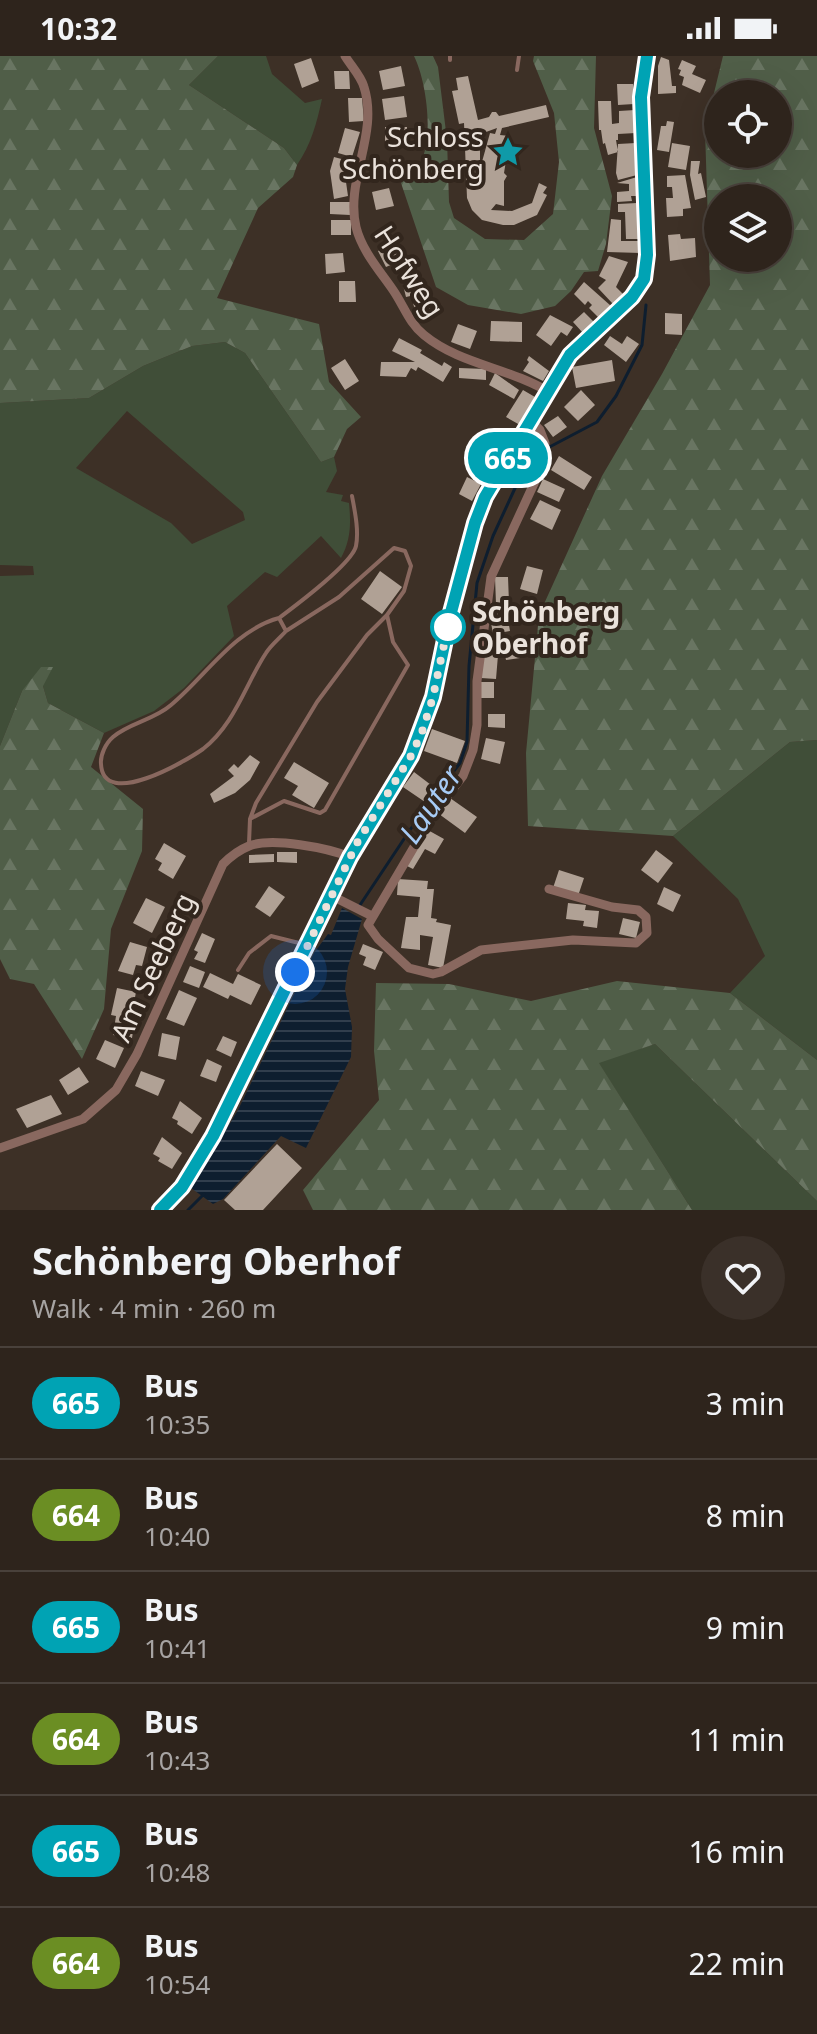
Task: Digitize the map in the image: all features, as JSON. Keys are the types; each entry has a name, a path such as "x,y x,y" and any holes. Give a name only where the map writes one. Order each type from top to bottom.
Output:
{"main road":[{"path":"160,1210 182,1187 213,1136 307,945 338,899 350,857 411,756 422,732 475,523 485,497 570,355 620,310 644,279 647,255 641,97 647,56"}],"street":[{"name":"Hofweg","path":"345,56 365,90 368,113 354,200 356,227 364,249 396,295 409,322 428,338 547,391"},
{"path":"530,420 540,430 545,443 543,459 491,577 477,681 477,725 473,750 463,776 434,813 370,915 368,925 409,968 433,974 481,950 573,940 636,943 647,933 646,917 638,910 612,907 549,889"},
{"path":"249,846 260,843 332,849 350,857"},
{"name":"Am Seeberg","path":"0,1148 83,1119 116,1090 137,1054 223,864 249,846"},
{"path":"338,899 370,915"}],"lane":[{"path":"517,70 519,56"},
{"path":"249,846 250,819 256,803 317,702 408,584 411,571 409,555 398,548 389,551 339,597 286,631 266,651 243,698 219,735 201,750 134,783 113,782 101,769 100,759 108,741 117,733 171,705 249,631 279,618 345,563 356,548 352,496"},
{"path":"250,819 284,801 313,812 325,810 408,665 393,642 387,615"},
{"path":"279,618 286,631"},
{"path":"238,970 249,953 271,936 307,945"}],"green space":[{"path":"0,56 218,56 189,85 284,148 297,165 293,177 258,208 217,298 319,324 329,382 361,417 347,429 334,457 321,462 245,353 225,342 192,346 143,366 89,398 0,403"},
{"path":"218,56 266,56 272,74 305,103 322,99 310,141 297,165 284,148 189,85"},
{"path":"414,56 433,56 438,67 447,140 449,202 454,218 485,239 524,240 553,214 559,162 554,113 533,61 534,56 596,56 594,128 612,196 606,244 598,271 584,272 571,291 555,306 521,314 468,305 436,287 401,183 414,172 422,159 428,130 423,81"},
{"path":"723,56 817,56 817,740 790,742 673,836 528,826 526,753 539,615 602,476 710,285 710,272 792,272 792,184 707,184 706,168 792,168 792,80 717,80"},
{"path":"225,342 245,353 321,462 334,457 337,471 326,492 343,495 341,501 349,503 350,531 341,558 321,536 277,577 265,572 227,606 234,636 184,688 154,711 104,733 48,703 43,686 22,691 0,746 0,576 34,575 33,566 0,565 0,403 89,398 143,366 192,346","holes":["127,411 243,512 245,520 192,544 171,523 76,468"]},
{"path":"41,667 53,667 43,686 48,703 104,733 91,767 143,809 142,851 111,929 104,1009 82,1059 34,984 10,979 0,959 0,746 22,691"},
{"path":"817,740 817,1060 730,993 765,956 738,899 673,836 790,742"},
{"path":"617,981 730,993 817,1060 817,1201 655,1044 599,1063 692,1210 313,1210 303,1190 379,1100 374,1051 376,983 449,984 531,1001"},
{"path":"655,1044 817,1201 817,1210 692,1210 598,1062"}],"water":[{"path":"342,908 362,919 345,989 352,1027 351,1057 306,1148 281,1136 223,1199 213,1204 191,1188 238,1110 314,953 328,934 331,935"}],"building":[{"path":"661,57 669,60 672,86 676,86 676,93 658,94"},
{"path":"311,58 319,81 302,88 294,64"},
{"path":"682,60 696,66 692,74 706,80 700,93 682,85 684,77 679,75 681,70 678,69"},
{"path":"401,66 405,86 383,90 379,71"},
{"path":"334,71 349,71 350,89 335,89"},
{"path":"468,76 478,120 489,117 492,112 499,116 546,105 549,117 502,128 500,135 510,136 504,173 507,176 504,181 504,206 496,204 491,210 512,211 532,203 539,183 547,187 543,193 547,195 537,215 514,225 503,225 482,220 472,210 467,198 464,123 459,124 452,91 458,90 456,78","holes":["497,128 495,134 490,133 480,169 480,149 486,132"]},
{"path":"617,84 633,84 634,104 618,105"},
{"path":"404,96 407,117 385,120 382,99"},
{"path":"348,98 362,98 364,121 349,122"},
{"path":"598,101 611,101 612,124 619,123 619,111 635,110 636,133 618,134 618,152 608,155 599,130"},
{"path":"667,121 674,122 669,152 657,150 661,126 666,126"},
{"path":"385,127 407,127 407,144 385,144"},
{"path":"345,128 360,132 352,157 338,153"},
{"path":"636,143 637,175 618,180 618,144"},
{"path":"672,143 690,146 686,170 668,167"},
{"path":"334,157 349,161 345,175 348,196 334,199 330,171"},
{"path":"691,161 700,161 698,174 701,173 704,198 695,200 690,175"},
{"path":"685,175 691,208 683,209 683,216 667,217 666,198 673,198 672,187 667,187 667,176"},
{"path":"637,177 637,196 631,196 632,201 617,202 617,192 629,191 629,184 617,183"},
{"path":"389,188 394,206 376,210 372,192"},
{"path":"330,202 350,202 350,215 330,214"},
{"path":"637,203 640,239 626,239 625,212 618,212 618,204"},
{"path":"611,219 621,220 621,241 641,241 641,253 607,252"},
{"path":"331,220 351,220 351,235 331,235"},
{"path":"680,234 681,239 695,238 696,257 670,261 668,235"},
{"path":"394,243 402,260 386,267 378,251"},
{"path":"343,253 345,272 326,274 325,254"},
{"path":"609,256 628,262 616,287 623,294 613,304 598,288 606,280 599,276"},
{"path":"339,281 355,281 356,302 339,302"},
{"path":"416,282 419,294 406,297 403,285"},
{"path":"584,282 611,306 599,318 589,308 592,305 588,301 585,305 574,294"},
{"path":"427,299 431,313 417,317 413,303"},
{"path":"584,312 594,322 583,333 573,322"},
{"path":"665,313 682,314 682,335 665,334"},
{"path":"550,315 573,327 567,336 561,332 551,346 536,335"},
{"path":"491,321 522,322 522,342 490,341"},
{"path":"458,324 477,331 470,349 451,342"},
{"path":"610,336 622,344 627,336 639,344 626,362 604,345"},
{"path":"399,338 422,350 420,353 442,366 444,362 452,367 443,382 418,367 416,371 411,368 406,377 380,376 381,362 415,362 392,351"},
{"path":"529,356 549,371 543,381 523,371"},
{"path":"345,359 359,381 345,390 331,368"},
{"path":"612,360 615,381 576,388 572,367"},
{"path":"459,368 486,369 486,380 459,378"},
{"path":"495,373 519,390 514,399 489,385"},
{"path":"523,390 535,397 520,425 506,417"},
{"path":"581,390 595,405 578,421 564,407"},
{"path":"558,416 567,427 553,437 544,425"},
{"path":"559,456 592,477 584,490 551,470"},
{"path":"467,477 481,484 472,501 459,494"},
{"path":"543,479 565,489 559,502 537,492"},
{"path":"540,500 561,510 552,530 530,519"},
{"path":"527,566 543,570 537,594 520,589"},
{"path":"380,571 402,587 382,614 361,599"},
{"path":"495,577 508,577 509,603 496,604"},
{"path":"506,608 510,631 493,634 489,611"},
{"path":"517,637 520,658 506,660 502,639"},
{"path":"483,654 498,655 496,679 481,678"},
{"path":"481,682 494,682 494,698 480,698"},
{"path":"488,714 505,714 505,728 488,727"},
{"path":"432,729 465,741 457,763 424,751"},
{"path":"486,738 505,742 500,764 481,759"},
{"path":"250,755 260,762 250,780 235,793 214,803 210,794 234,776 228,770 234,764 238,768"},
{"path":"294,762 329,783 314,808 292,795 298,786 284,778"},
{"path":"414,772 435,788 425,802 403,787"},
{"path":"450,798 477,817 465,833 439,814"},
{"path":"426,829 444,839 435,854 425,849 413,869 405,865"},
{"path":"164,843 186,856 173,879 158,870 162,863 155,859"},
{"path":"656,850 673,863 658,883 641,870"},
{"path":"277,852 297,852 297,863 277,862"},
{"path":"274,854 274,862 249,863 249,855"},
{"path":"559,870 584,878 578,896 553,888"},
{"path":"398,879 428,881 427,889 434,889 431,918 451,925 443,968 428,965 433,937 420,935 420,950 401,948 406,917 418,917 420,897 397,895"},
{"path":"269,886 285,897 270,917 255,907"},
{"path":"664,887 681,895 673,912 657,904"},
{"path":"146,898 165,907 152,933 133,923"},
{"path":"568,903 586,905 585,910 599,911 597,928 583,926 584,921 566,919"},
{"path":"623,918 640,922 636,938 619,934"},
{"path":"202,933 215,939 205,963 194,959 198,952 194,950"},
{"path":"130,942 147,947 142,966 136,965 133,975 118,971"},
{"path":"363,944 383,952 375,970 363,965 366,957 359,954"},
{"path":"190,966 205,972 199,988 183,982"},
{"path":"210,973 233,984 238,974 261,985 251,1005 230,995 228,999 203,987"},
{"path":"117,988 136,992 131,1019 135,1019 132,1038 113,1035 116,1016 111,1015"},
{"path":"179,990 197,998 184,1026 166,1019"},
{"path":"162,1033 180,1037 176,1060 158,1056"},
{"path":"223,1036 237,1042 231,1057 216,1050"},
{"path":"105,1040 124,1048 115,1068 96,1059"},
{"path":"207,1059 222,1066 216,1082 200,1076"},
{"path":"79,1067 89,1082 68,1095 59,1080"},
{"path":"141,1071 165,1080 158,1096 135,1086"},
{"path":"51,1095 62,1114 27,1128 16,1109"},
{"path":"180,1101 202,1118 192,1134 172,1118"},
{"path":"162,1137 182,1153 172,1169 153,1154"},
{"path":"277,1144 302,1168 263,1210 235,1210 224,1200"}],"waterway":[{"name":"Lauter","path":"358,908 420,815 460,763 467,742 469,666 477,583 493,536 516,486 538,453 597,422 616,396 642,345 646,305"},
{"name":"Lauter","path":"188,1210 204,1194"}],"bus line":[{"name":"665","path":"160,1210 182,1187 213,1136 357,843 411,756 422,732 433,697 450,616 485,497 570,355 620,310 644,279 647,255 641,97 647,56"}],"place":[{"name":"Schloss Schönberg","path":"508,152"},
{"name":"Schönberg Oberhof","path":"448,627"}],"route":[{"path":"295,972 357,843 411,756 422,732 433,697 450,616 448,627"}]}
